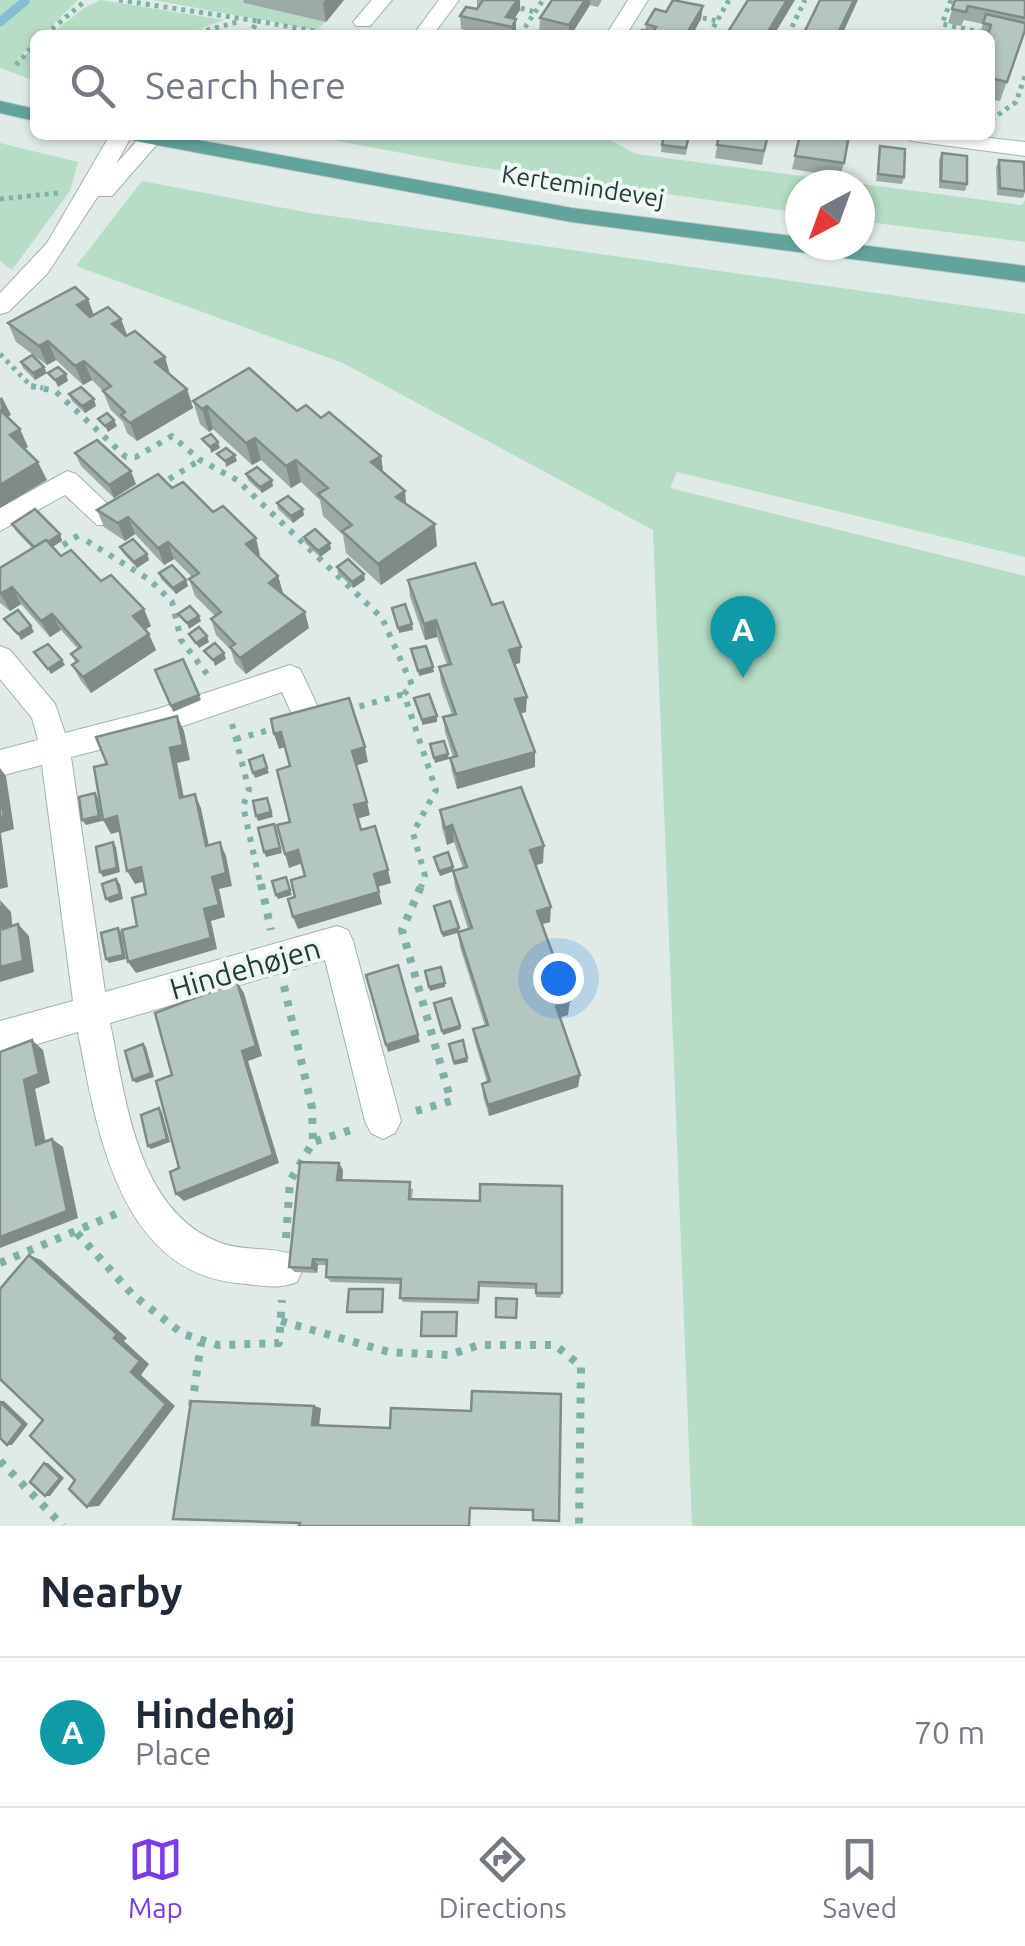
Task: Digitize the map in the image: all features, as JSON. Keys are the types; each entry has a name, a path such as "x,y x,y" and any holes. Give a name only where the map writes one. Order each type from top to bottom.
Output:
{"main road":[{"path":"0,107 30,114"},
{"name":"Kertemindevej","path":"169,140 572,215 1025,274"}],"street":[{"path":"363,22 382,0"},
{"path":"427,30 449,0"},
{"path":"619,30 637,2"},
{"path":"74,222 118,140"},
{"path":"0,306 28,283 144,140"},
{"path":"952,140 1025,149"},
{"path":"0,521 67,481 106,518"},
{"path":"0,658 46,714 55,749 92,1012 112,1117 142,1198 184,1245 222,1263 284,1269"},
{"path":"0,764 290,677 309,720"},
{"name":"Hindehøjen","path":"0,1038 337,941 383,1121"}],"path":[{"path":"51,30 86,0"},
{"path":"119,0 308,30"},
{"path":"523,30 543,0"},
{"path":"712,30 729,0"},
{"path":"790,30 804,0"},
{"path":"951,0 942,24 969,30"},
{"path":"637,2 717,22"},
{"path":"501,4 536,12"},
{"path":"208,30 247,20"},
{"path":"252,30 257,21"},
{"path":"16,65 30,50"},
{"path":"995,117 1016,102 1025,76"},
{"path":"0,200 93,187"},
{"path":"0,354 31,386 54,391 126,457 172,436 200,460 236,480 382,618 412,685 404,694 436,790 412,834 425,876 402,930 450,1101 313,1142"},
{"path":"77,1232 118,1279 162,1317 201,1342 279,1343 290,1181 313,1142 312,1108 242,806 248,790 226,698 181,640 172,602 150,580 99,552 80,534"},
{"path":"0,1263 101,1224 142,1198"},
{"path":"281,1321 389,1352 449,1355 479,1345 555,1345 581,1366 579,1526"},
{"path":"190,1416 201,1342"},
{"path":"0,1460 63,1526"}],"green space":[{"path":"0,0 78,0 48,30 30,30 30,47 15,61 30,51 30,79 0,68"},
{"path":"101,0 225,20 196,30 56,30"},
{"path":"153,0 247,0 245,3 326,22 316,30"},
{"path":"333,140 609,140 636,154 785,174 785,211 464,165"},
{"path":"0,143 78,162 70,191 12,270 0,261"},
{"path":"142,181 310,213 1025,314 1025,557 677,472 670,488 1025,576 1025,1526 692,1526 653,530 343,363 76,266"},
{"path":"875,186 1022,205 1025,200 1025,242 875,223"}],"building":[{"path":"483,0 517,0 506,17 516,19 512,27 460,16 466,7 477,9"},
{"path":"552,0 585,0 569,25 540,18"},
{"path":"673,0 703,6 689,30 654,30 656,27 646,24 655,9 666,12"},
{"path":"748,0 787,0 769,30 729,30"},
{"path":"820,0 854,0 839,30 805,30"},
{"path":"955,0 1025,0 1025,18 968,6 966,12 952,9"},
{"path":"986,14 1025,23 1007,82 995,79 995,30 983,23"},
{"path":"663,140 688,140 686,148 662,145"},
{"path":"718,140 767,140 764,151 717,145"},
{"path":"799,140 848,140 844,163 795,156"},
{"path":"880,146 905,149 904,177 878,174"},
{"path":"942,153 967,156 967,184 941,181"},
{"path":"999,160 1024,162 1025,191 1000,188"},
{"path":"75,287 88,299 77,305 90,317 108,307 121,319 112,324 126,336 135,331 165,357 155,362 187,389 130,423 121,415 125,412 103,391 111,386 84,361 75,366 48,341 39,346 8,323"},
{"path":"32,355 44,367 33,373 21,362"},
{"path":"58,367 66,374 55,380 48,373"},
{"path":"249,368 297,411 306,405 321,418 329,412 381,456 371,462 405,491 396,497 435,524 378,564 342,531 352,525 318,494 328,488 296,460 286,466 255,438 246,443 207,406 202,409 193,401"},
{"path":"81,387 94,399 82,406 69,394"},
{"path":"0,410 20,429 10,435 38,462 0,485"},
{"path":"107,413 114,420 105,426 98,419"},
{"path":"211,434 218,442 210,447 202,439"},
{"path":"97,440 131,471 109,485 75,453"},
{"path":"226,448 235,455 225,461 217,454"},
{"path":"257,467 272,480 260,487 246,474"},
{"path":"158,474 172,488 183,482 213,512 223,506 256,538 246,544 278,576 269,583 305,612 240,658 230,647 235,644 211,619 221,612 189,579 199,573 168,542 158,548 128,517 118,523 97,510"},
{"path":"288,496 303,509 291,516 277,503"},
{"path":"35,509 60,534 34,547 12,524"},
{"path":"315,529 330,543 318,551 304,537"},
{"path":"133,539 147,554 134,562 120,547"},
{"path":"46,540 61,556 71,550 101,581 111,575 144,609 133,616 149,634 83,677 72,665 78,661 71,654 81,647 52,614 41,621 12,587 0,594 0,568"},
{"path":"348,559 364,574 352,582 337,567"},
{"path":"475,563 492,605 503,602 521,647 509,650 527,697 515,699 535,752 456,774 450,758 457,756 443,717 456,714 439,667 451,664 436,620 424,624 408,580"},
{"path":"172,565 186,580 173,588 159,573"},
{"path":"405,604 412,624 398,628 392,608"},
{"path":"190,606 199,616 187,623 178,614"},
{"path":"18,610 31,626 18,634 4,619"},
{"path":"199,627 207,636 196,643 189,634"},
{"path":"215,643 224,653 213,660 204,651"},
{"path":"48,644 62,660 48,669 34,652"},
{"path":"426,646 433,667 418,671 411,649"},
{"path":"183,659 199,695 171,706 155,670"},
{"path":"429,694 437,716 422,720 414,698"},
{"path":"349,698 365,747 352,751 367,802 354,805 361,830 375,826 388,870 374,874 379,892 293,917 288,899 295,897 291,880 305,876 298,850 285,854 277,825 290,822 277,770 290,766 281,732 274,734 271,719"},
{"path":"177,716 183,745 170,748 180,798 195,794 206,846 220,842 226,873 212,877 219,905 204,909 211,938 128,962 122,930 137,926 132,898 146,894 141,867 127,871 117,816 103,820 94,767 107,764 96,737"},
{"path":"444,741 448,754 434,758 430,744"},
{"path":"263,755 267,768 253,773 249,760"},
{"path":"521,787 544,846 530,850 551,907 537,911 570,1001 556,1006 580,1075 488,1105 482,1084 490,1081 473,1029 488,1025 458,932 472,928 453,871 467,867 452,825 445,828 440,810"},
{"path":"95,793 99,816 82,820 79,797"},
{"path":"267,798 271,812 256,816 253,801"},
{"path":"274,824 280,848 264,852 258,828"},
{"path":"113,842 117,868 100,872 96,847"},
{"path":"448,852 453,867 439,871 434,857"},
{"path":"286,877 290,890 276,895 272,881"},
{"path":"116,879 120,894 106,899 102,884"},
{"path":"450,901 459,928 442,933 434,906"},
{"path":"0,905 3,929 18,924 23,961 0,967"},
{"path":"118,928 123,955 106,959 101,933"},
{"path":"398,965 418,1035 386,1045 366,975"},
{"path":"441,967 445,983 429,987 425,971"},
{"path":"237,982 256,1046 242,1051 273,1155 176,1194 170,1172 179,1168 156,1081 172,1075 155,1013"},
{"path":"451,998 460,1026 442,1031 434,1003"},
{"path":"32,1040 39,1074 24,1080 36,1145 52,1139 67,1211 0,1237 0,1052"},
{"path":"463,1040 467,1058 454,1062 449,1044"},
{"path":"143,1044 151,1073 133,1080 125,1051"},
{"path":"159,1108 167,1139 148,1146 141,1115"},
{"path":"300,1162 339,1163 337,1180 410,1182 409,1199 480,1201 480,1184 562,1186 562,1293 536,1293 536,1284 479,1282 478,1300 400,1298 401,1279 326,1277 327,1260 313,1259 312,1268 289,1267"},
{"path":"29,1255 117,1334 114,1338 140,1361 131,1372 166,1404 87,1507 69,1489 75,1480 30,1436 43,1420 0,1379 0,1289"},
{"path":"349,1289 383,1289 382,1312 347,1312"},
{"path":"496,1298 517,1299 516,1318 496,1317"},
{"path":"422,1312 457,1312 456,1336 421,1336"},
{"path":"472,1391 561,1394 559,1521 533,1520 533,1510 470,1508 469,1526 299,1526 300,1523 173,1519 191,1401 314,1406 312,1425 390,1428 391,1408 471,1411"},
{"path":"0,1402 23,1424 7,1445 0,1438"},
{"path":"44,1463 60,1478 45,1496 30,1482"}],"waterway":[{"path":"0,22 25,1"}],"place":[{"name":"Hindehøj","path":"743,678"}]}
